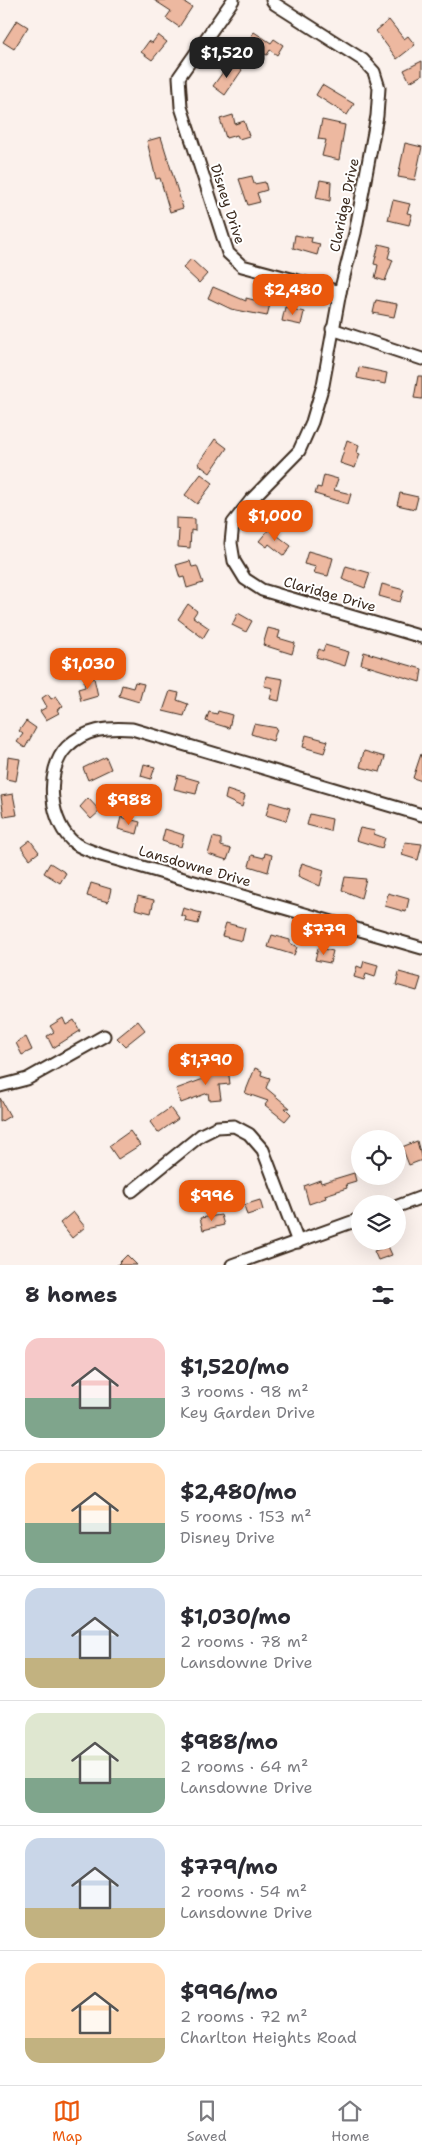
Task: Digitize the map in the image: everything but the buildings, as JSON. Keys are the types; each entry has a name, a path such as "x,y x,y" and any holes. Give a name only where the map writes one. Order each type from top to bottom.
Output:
{"street":[{"name":"Disney Drive","path":"233,0 179,77 181,107 228,253 242,266 340,292"},
{"name":"Claridge Drive","path":"272,0 275,4 363,60 374,72 379,88 377,116 355,233 340,292 322,385 312,422 299,451 251,500 233,523 231,544 234,560 245,579 262,590 422,637"},
{"path":"332,329 422,359"},
{"name":"Lansdowne Drive","path":"422,815 132,729 108,727 85,734 66,748 54,774 52,802 60,826 76,844 101,854 422,948"},
{"path":"0,1086 28,1079 104,1036"},
{"path":"132,1191 201,1136 218,1127 234,1126 249,1134 263,1150 298,1242"},
{"path":"406,1203 422,1198"},
{"path":"232,1265 351,1222"}]}
